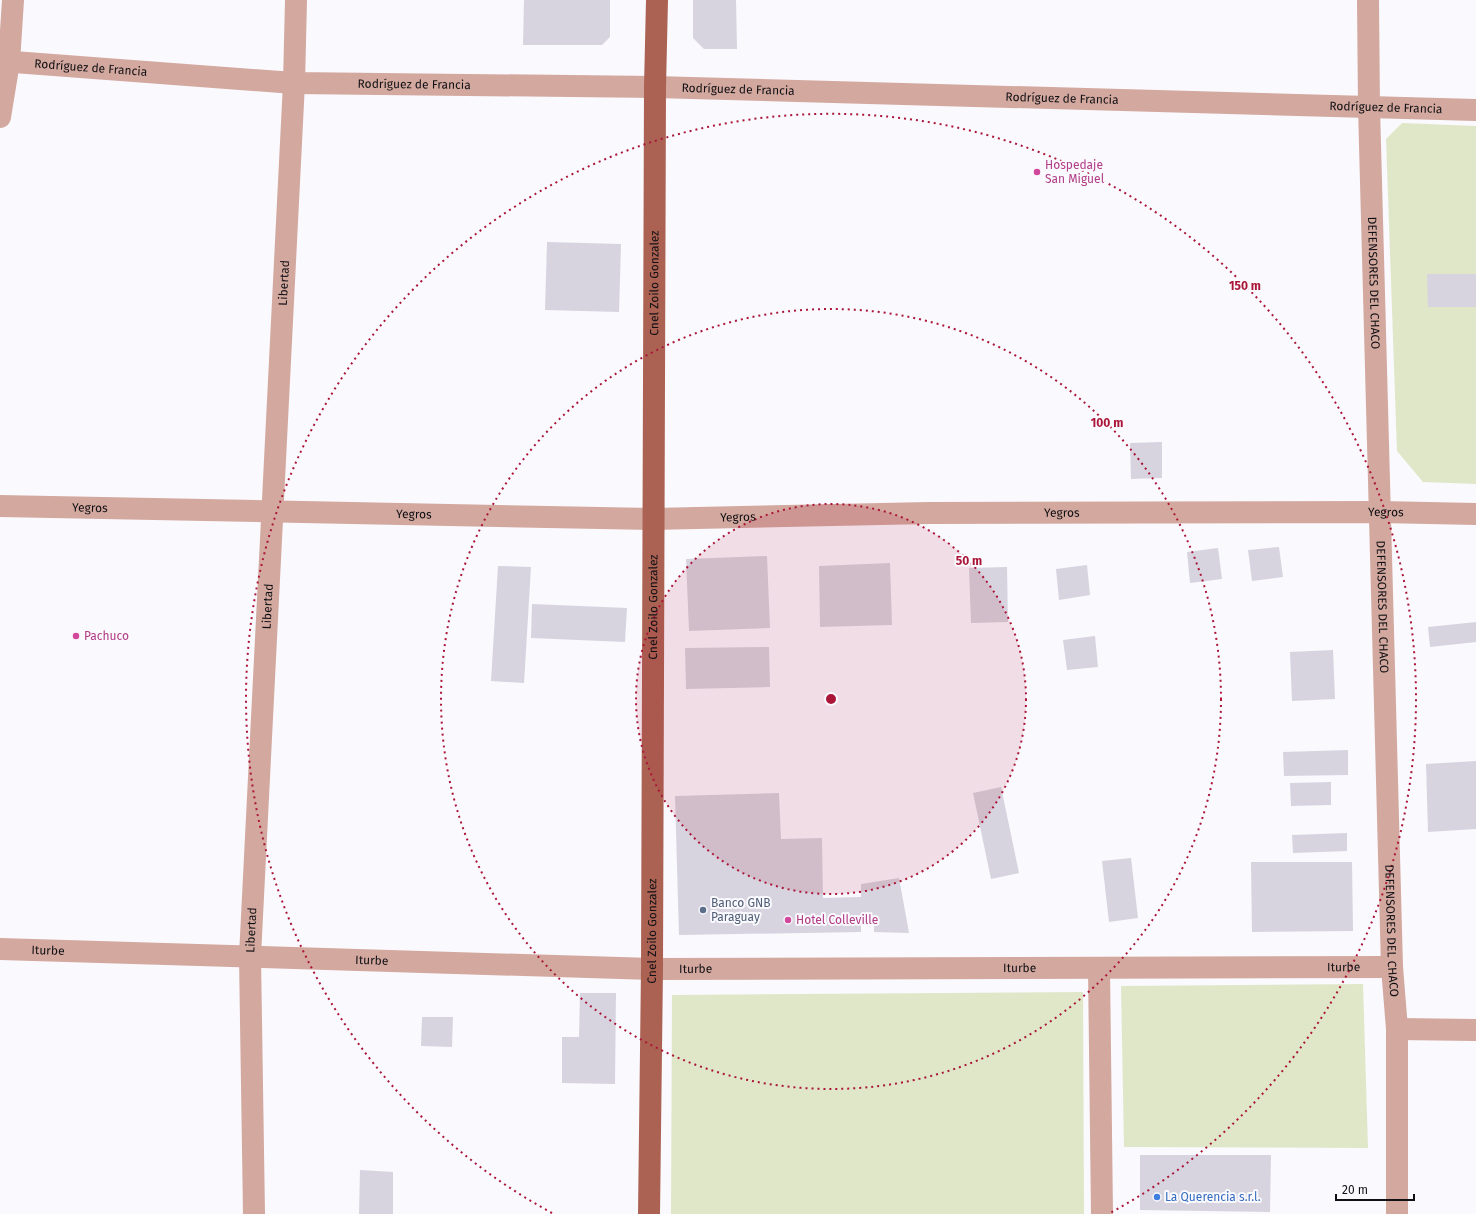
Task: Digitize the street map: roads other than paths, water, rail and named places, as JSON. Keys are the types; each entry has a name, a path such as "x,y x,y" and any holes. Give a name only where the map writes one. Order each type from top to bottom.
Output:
{"main road":[{"name":"Cnel Zoilo Gonzalez","path":"649,1214 652,969 654,87 657,0"}],"street":[{"path":"0,117 4,62 13,0"},
{"name":"Libertad","path":"254,1214 250,956 294,83 296,0"},
{"name":"DEFENSORES DEL CHACO","path":"1368,0 1369,107 1392,967 1397,1029 1397,1214"},
{"name":"Rodríguez de Francia","path":"4,62 294,83 654,87 1476,110"},
{"name":"Yegros","path":"0,506 652,520 937,513 1380,512 1476,514"},
{"name":"Iturbe","path":"0,949 652,969 1392,967"},
{"path":"1100,968 1102,1214"},
{"path":"1397,1029 1476,1030"}],"place":[{"name":"Hospedaje San Miguel","path":"1037,172"},
{"name":"Pachuco","path":"76,636"},
{"name":"Banco GNB Paraguay","path":"703,910"},
{"name":"Hotel Colleville","path":"788,920"},
{"name":"La Querencia s.r.l.","path":"1157,1197"}]}
